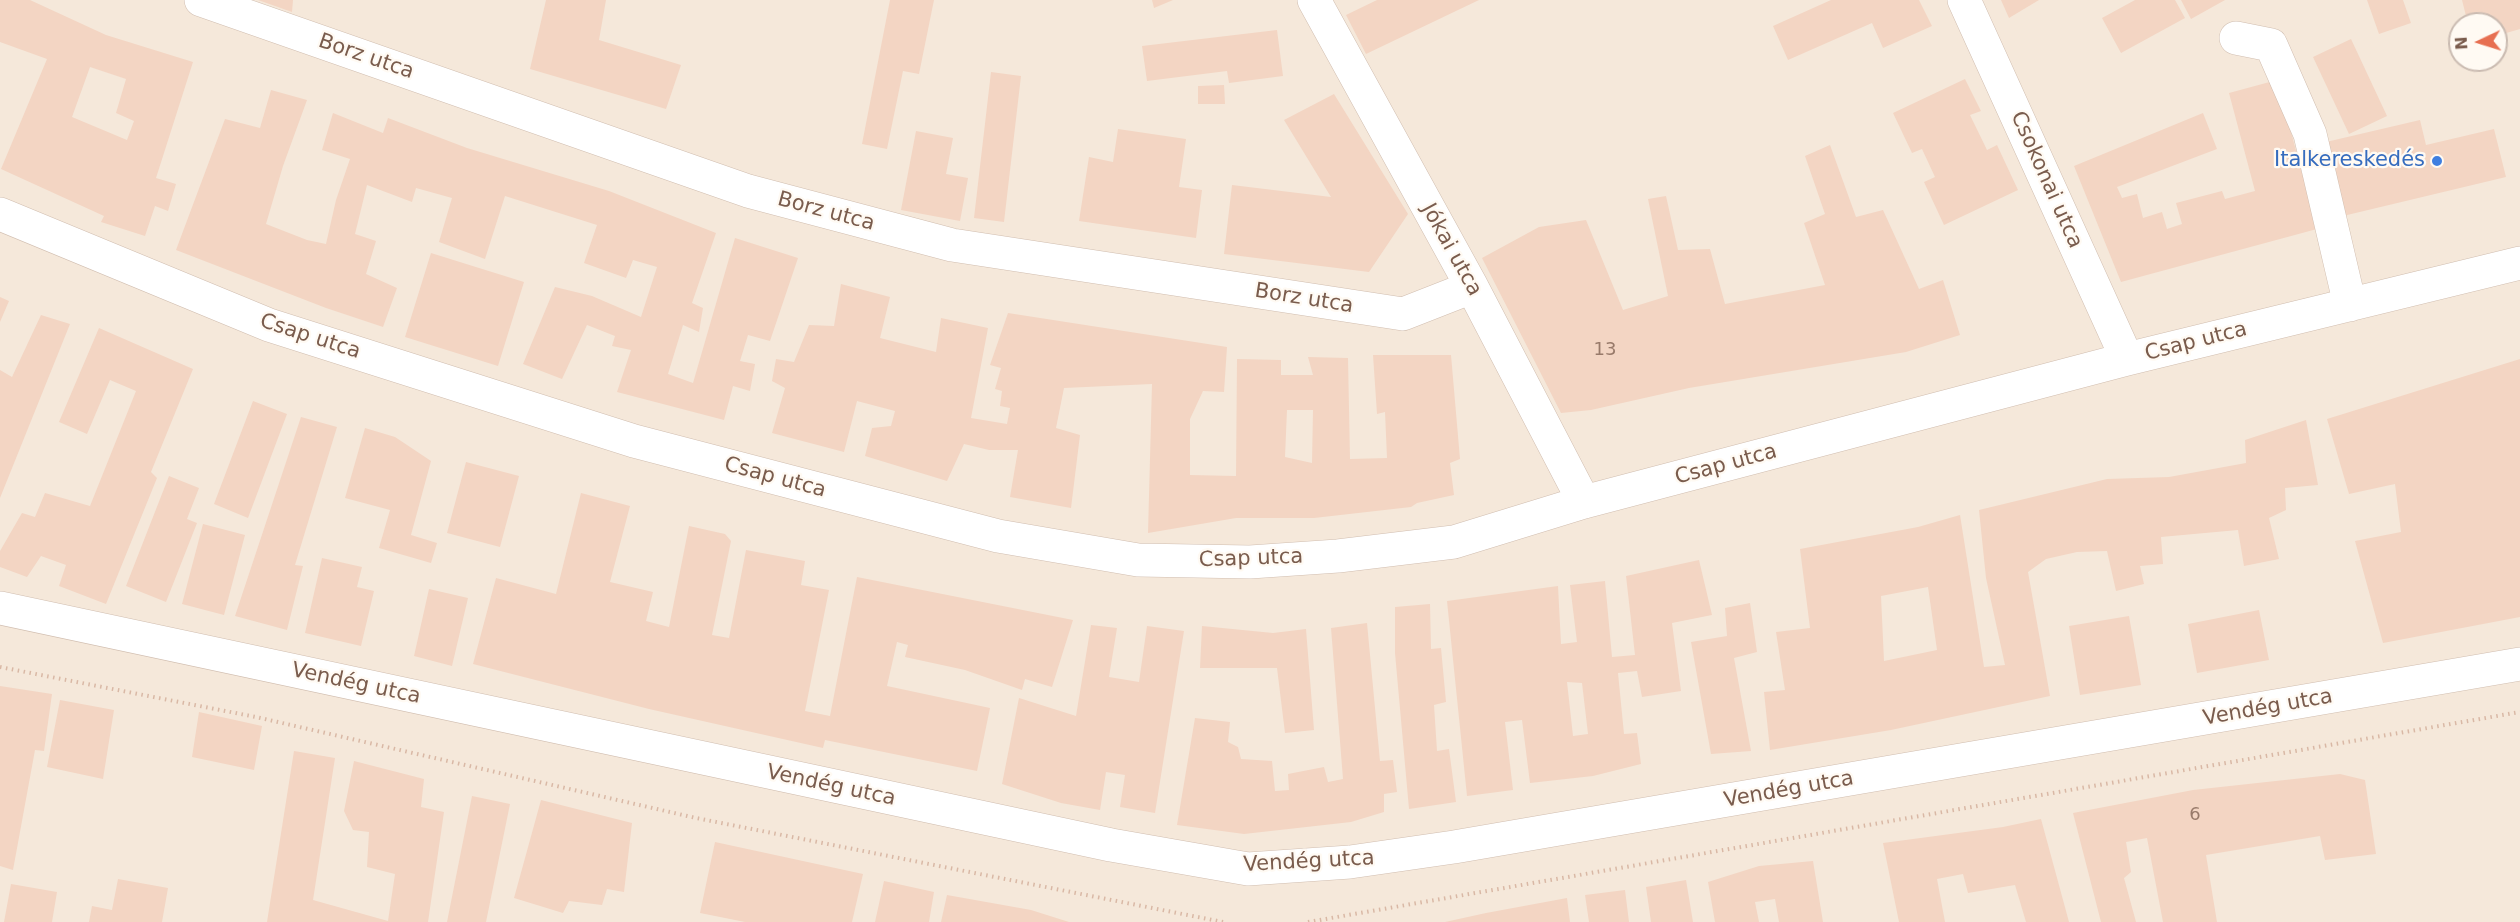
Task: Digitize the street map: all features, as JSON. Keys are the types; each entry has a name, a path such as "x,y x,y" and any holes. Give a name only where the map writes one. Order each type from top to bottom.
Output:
{"street":[{"name":"Borz utca","path":"201,0 748,191 952,245 1403,314 1472,287"},
{"name":"Jókai utca","path":"1314,0 1472,287 1584,502"},
{"name":"Csokonai utca","path":"1964,0 2127,359"},
{"path":"2236,38 2271,45 2310,134 2350,305"},
{"name":"Csap utca","path":"0,214 269,325 633,441 998,536 1138,560 1250,562 1338,556 1454,542 1584,502 2127,359 2520,263"},
{"name":"Vendég utca","path":"0,608 1111,846 1248,868 1350,862 1454,847 2520,664"}],"path":[{"path":"0,667 256,717 696,818 1223,922"},
{"path":"1308,922 2520,712"}],"shaded area":[{"path":"0,0 2520,0 2520,922 0,922"}],"building":[{"path":"0,0 30,0 106,35 193,62 156,178 176,184 168,211 155,206 145,236 101,222 104,216 1,169 47,59 0,42","holes":["90,67 126,79 116,113 134,121 127,140 72,117"]},
{"path":"258,0 293,0 292,12"},
{"path":"546,0 606,0 599,40 681,65 666,109 530,69"},
{"path":"890,0 934,0 919,74 903,71 887,149 862,144"},
{"path":"1152,0 1173,0 1154,8"},
{"path":"1377,0 1479,0 1366,54 1346,15"},
{"path":"1831,0 1919,0 1932,26 1883,48 1872,23 1788,60 1773,26"},
{"path":"2001,0 2039,0 2009,18"},
{"path":"2135,0 2175,0 2185,18 2121,53 2102,18"},
{"path":"2181,0 2225,0 2191,19"},
{"path":"2367,0 2403,0 2411,23 2379,34"},
{"path":"2462,0 2520,0 2520,29 2508,32 2508,12 2465,12"},
{"path":"1277,30 1283,76 1229,83 1227,71 1147,81 1142,46"},
{"path":"2351,39 2387,116 2349,134 2313,57"},
{"path":"991,72 1021,76 1004,222 974,218"},
{"path":"1965,79 1981,111 1970,115 1987,150 1997,145 2018,190 1944,225 1924,182 1935,177 1922,149 1912,153 1893,113"},
{"path":"2277,80 2317,229 2121,282 2074,166 2203,113 2217,149 2117,187 2122,198 2137,194 2143,218 2162,212 2167,229 2182,224 2176,203 2222,191 2225,199 2255,191 2229,93"},
{"path":"1224,85 1225,104 1198,104 1198,86"},
{"path":"271,90 307,100 283,166 266,224 307,240 326,244 336,200 350,159 322,150 333,113 383,133 388,118 467,148 609,191 716,233 692,303 703,308 699,332 683,325 668,374 693,383 735,238 798,258 770,341 748,335 740,361 755,364 750,391 733,386 724,420 617,392 631,350 612,346 615,336 587,325 562,379 523,364 555,287 592,296 641,317 657,267 633,260 626,278 584,263 597,225 505,196 485,259 439,242 452,198 416,188 412,202 367,185 355,234 376,241 366,274 397,288 383,327 326,308 176,250 225,119 260,128"},
{"path":"1334,94 1408,214 1369,272 1224,254 1232,185 1331,197 1284,120"},
{"name":"Italkereskedés","path":"2420,120 2426,145 2494,129 2506,177 2343,216 2326,142"},
{"path":"1118,129 1186,139 1179,187 1202,190 1196,238 1079,221 1089,157 1113,162"},
{"path":"916,131 953,138 946,174 968,178 960,221 901,210"},
{"path":"1830,145 1856,217 1883,210 1919,289 1943,280 1960,335 1906,352 1689,388 1591,410 1561,413 1482,258 1539,227 1586,220 1623,310 1668,296 1648,199 1666,196 1678,250 1710,249 1725,304 1825,285 1804,223 1825,214 1805,156"},
{"path":"431,253 524,282 498,366 405,337"},
{"path":"841,284 890,297 880,338 936,352 941,318 988,328 971,418 1007,424 1010,408 1000,406 1002,391 995,389 1001,368 990,365 1008,313 1227,347 1224,392 1203,391 1190,419 1190,475 1236,476 1237,359 1281,360 1281,375 1313,375 1308,357 1348,358 1350,459 1387,458 1385,412 1377,414 1373,355 1451,355 1460,459 1450,463 1454,495 1417,503 1411,507 1314,518 1236,518 1148,533 1152,384 1064,388 1056,428 1080,435 1071,508 1010,497 1018,450 989,450 964,444 947,481 865,456 872,428 891,426 895,411 857,401 844,452 772,433 785,388 772,381 776,359 794,362 809,325 834,326","holes":["1287,410 1313,410 1312,463 1285,457"]},
{"path":"0,297 9,301 0,322"},
{"path":"41,315 70,324 0,498 0,370 12,377"},
{"path":"99,328 193,369 151,472 157,478 106,604 59,586 66,565 41,556 27,577 0,567 0,551 22,513 35,517 45,493 90,506 136,391 110,380 87,434 59,422"},
{"path":"2520,359 2520,617 2383,643 2355,541 2401,532 2395,484 2349,494 2327,419"},
{"path":"253,401 287,414 248,518 214,504"},
{"path":"301,417 337,427 295,565 303,566 287,630 235,616"},
{"path":"2306,420 2318,485 2285,488 2286,510 2269,518 2279,559 2244,566 2238,530 2161,537 2163,564 2140,566 2144,584 2116,591 2107,551 2077,552 2046,559 2028,572 2050,696 1891,730 1770,750 1764,692 1785,690 1776,632 1810,628 1800,549 1918,527 1960,515 1984,667 2005,665 1986,578 1979,510 2107,479 2169,477 2246,463 2245,440","holes":["1928,587 1937,650 1884,661 1881,596"]},
{"path":"365,428 395,437 431,461 411,535 437,543 431,563 379,548 390,510 345,498"},
{"path":"466,462 519,476 500,547 447,533"},
{"path":"169,476 199,488 187,519 197,523 166,602 126,586"},
{"path":"581,493 630,506 610,582 653,592 646,621 669,627 689,526 725,534 731,541 712,635 729,638 746,550 805,561 801,585 829,590 805,711 830,716 857,577 1073,620 1052,687 1025,679 1022,690 965,670 905,657 908,645 897,642 887,686 990,708 977,771 825,740 823,748 649,709 473,664 496,578 556,594"},
{"path":"203,524 245,535 224,615 182,604"},
{"path":"322,558 362,567 357,587 374,591 361,646 305,633"},
{"path":"1699,560 1712,615 1672,623 1681,691 1642,697 1637,671 1618,673 1624,734 1637,733 1641,764 1593,776 1530,783 1522,720 1505,722 1513,790 1467,796 1447,601 1558,586 1561,644 1577,642 1570,585 1605,581 1612,657 1635,655 1626,576","holes":["1567,682 1582,683 1588,734 1573,736"]},
{"path":"429,589 468,598 452,666 414,656"},
{"path":"1750,603 1757,652 1734,658 1751,751 1711,754 1691,642 1727,636 1725,608"},
{"path":"1430,604 1431,649 1441,648 1446,702 1434,705 1437,751 1449,749 1456,802 1409,809 1395,653 1395,607"},
{"path":"2259,610 2269,660 2197,673 2188,624"},
{"path":"2129,616 2141,685 2080,695 2069,626"},
{"path":"1367,623 1380,761 1393,760 1397,792 1384,794 1384,812 1351,822 1244,834 1177,825 1195,718 1230,722 1228,742 1238,747 1241,759 1272,761 1275,791 1289,790 1288,774 1324,767 1328,782 1343,779 1331,628"},
{"path":"1091,625 1117,628 1109,677 1139,682 1147,626 1184,631 1155,813 1120,807 1125,775 1106,772 1100,810 1061,803 1002,784 1019,698 1076,716"},
{"path":"1202,626 1273,633 1306,629 1314,730 1285,733 1277,668 1200,668"},
{"path":"0,686 52,694 44,751 35,750 13,870 0,866"},
{"path":"60,700 114,710 103,779 47,767"},
{"path":"199,712 262,726 254,770 192,757"},
{"path":"294,751 335,758 313,900 388,921 395,874 367,867 369,832 353,830 344,811 354,761 424,779 421,807 444,812 428,922 267,922"},
{"path":"2340,774 2365,780 2376,854 2325,860 2320,836 2206,855 2217,922 2163,922 2147,838 2126,842 2131,872 2124,878 2136,922 2101,922 2073,813 2193,790"},
{"path":"472,796 510,804 486,922 447,922"},
{"path":"541,800 632,823 624,892 607,889 602,905 569,901 563,913 514,898"},
{"path":"2041,819 2069,922 2026,922 2015,885 1968,893 1963,874 1937,879 1945,922 1899,922 1883,843 2003,827"},
{"path":"715,842 863,874 852,922 745,922 700,913"},
{"path":"1813,861 1823,922 1779,922 1775,899 1755,902 1759,922 1715,922 1708,882 1759,866"},
{"path":"118,879 168,888 162,922 89,922 92,906 112,910"},
{"path":"1686,880 1693,922 1651,922 1646,887"},
{"path":"884,881 934,892 929,922 875,922"},
{"path":"11,884 57,892 52,922 4,922"},
{"path":"1625,890 1629,922 1589,922 1585,895"},
{"path":"947,895 1031,910 1069,922 941,922"},
{"path":"1567,898 1570,922 1445,922 1486,913"}],"place":[{"name":"Italkereskedés","path":"2437,161"}]}
